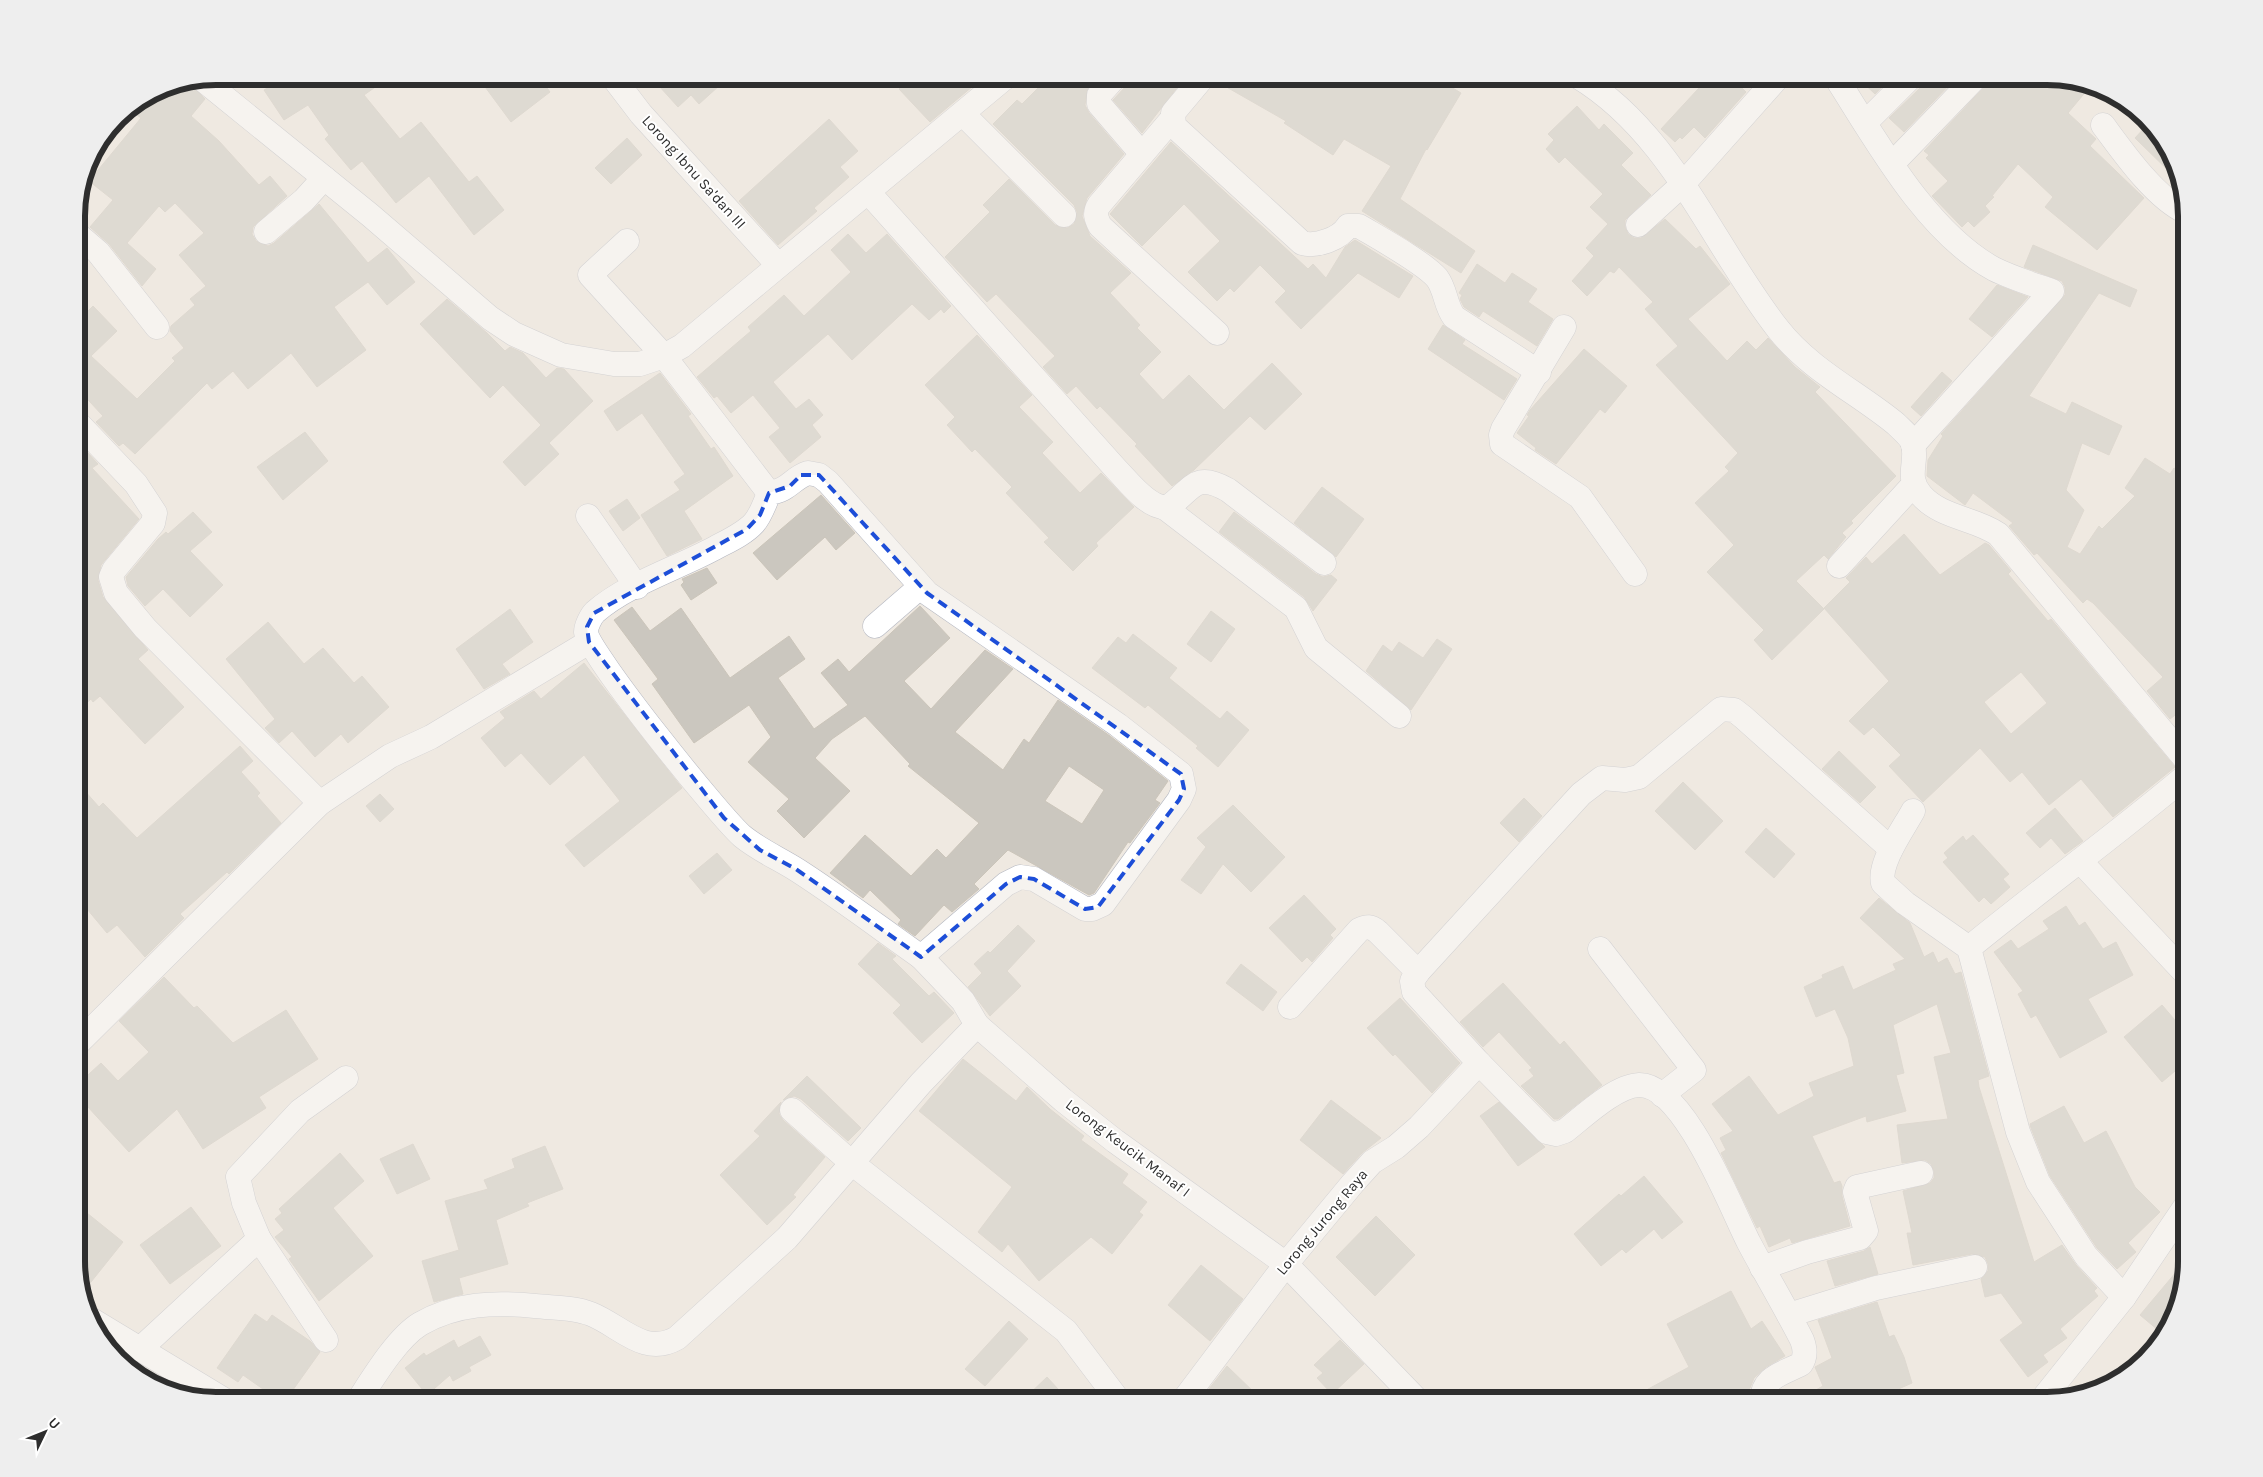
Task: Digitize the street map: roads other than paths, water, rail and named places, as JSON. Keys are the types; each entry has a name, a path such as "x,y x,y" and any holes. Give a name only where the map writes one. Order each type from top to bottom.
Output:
{"street":[{"path":"209,85 324,178 490,318 514,334 561,355 587,361 640,364 664,356 698,333 963,114 989,85"},
{"name":"Lorong Ibnu Sa'dan III","path":"619,85 641,114 778,265"},
{"path":"1108,85 1099,95 1098,104 1141,153"},
{"path":"1196,85 1177,106 1172,119 1141,153 1096,210 1096,220 1100,226 1218,333"},
{"path":"1590,85 1612,101 1651,142 1683,184 1764,309 1793,346 1814,366 1896,425 1913,445"},
{"path":"1638,225 1683,184 1770,85"},
{"path":"1841,85 1919,202 1958,242 1993,268 2052,291 1913,445 1911,472 1914,484 1930,503 1998,534 2178,750"},
{"path":"1866,123 1903,85"},
{"path":"1892,164 1967,85"},
{"path":"963,114 1064,215"},
{"path":"1172,119 1180,132 1302,243 1317,244 1344,231 1348,226 1360,226 1431,272 1442,287 1449,311 1454,317 1539,372"},
{"path":"2103,124 2134,166 2178,208"},
{"path":"266,232 304,200 324,178"},
{"path":"869,193 1116,469 1149,501 1164,507 1296,608 1316,648 1399,716"},
{"path":"627,240 590,275 664,356 769,493"},
{"path":"85,241 98,252 157,327"},
{"path":"1564,327 1539,372 1503,429 1501,435 1502,444 1580,497 1635,574"},
{"path":"85,431 136,484 155,513 153,522 118,562 114,570 111,577 116,593 145,628 320,803"},
{"path":"85,1035 320,803 390,756 431,737 589,642 587,627 594,613 637,587 700,556 747,529 760,515 769,493 790,486 802,475 808,473 819,475 844,499 920,586 953,613 1118,725 1176,768 1184,781 1184,789 1179,800 1104,904 1092,909 1085,909 1034,879 1020,877 1006,884 921,957"},
{"path":"1164,507 1195,484 1212,481 1228,490 1324,563"},
{"path":"1839,566 1914,484"},
{"path":"588,516 637,587"},
{"path":"875,626 920,586"},
{"name":"Lorong Keucik Manaf I","path":"589,642 603,664 699,787 741,835 760,850 796,869 921,957 963,1001 977,1025 1063,1100 1115,1141 1286,1264 1409,1392"},
{"path":"1763,1392 1769,1380 1804,1360 1805,1349 1789,1315 1762,1268 1716,1172 1682,1115 1662,1095 1645,1086 1627,1088 1612,1095 1565,1131 1552,1134 1540,1126 1479,1063 1414,992 1412,982 1418,972 1581,794 1597,780 1610,778 1625,780 1639,777 1721,709 1734,710 1891,849"},
{"path":"1969,948 2178,782"},
{"path":"1913,811 1891,849 1882,874 1883,882 1905,903 1969,948 2018,1132 2038,1182 2086,1256 2124,1297"},
{"path":"2080,861 2178,965"},
{"path":"1290,1007 1359,930 1365,927 1373,928 1378,932 1418,972"},
{"path":"1600,949 1694,1070 1662,1095"},
{"path":"364,1392 387,1356 419,1324 472,1306 498,1302 580,1310 605,1320 653,1346 670,1342 787,1238 853,1164 921,1083 977,1025"},
{"name":"Lorong Jurong Raya","path":"1189,1392 1286,1264 1372,1162 1406,1139 1479,1063"},
{"path":"326,1340 259,1239 244,1203 238,1177 300,1110 346,1078"},
{"path":"792,1110 853,1164 1066,1331 1113,1392"},
{"path":"1762,1268 1807,1252 1860,1238 1866,1231 1854,1192 1857,1187 1921,1173"},
{"path":"2048,1392 2124,1297 2178,1217"},
{"path":"140,1349 259,1239"},
{"path":"1789,1315 1876,1288 1975,1267"},
{"path":"103,1326 140,1349 170,1378 202,1391"}]}
